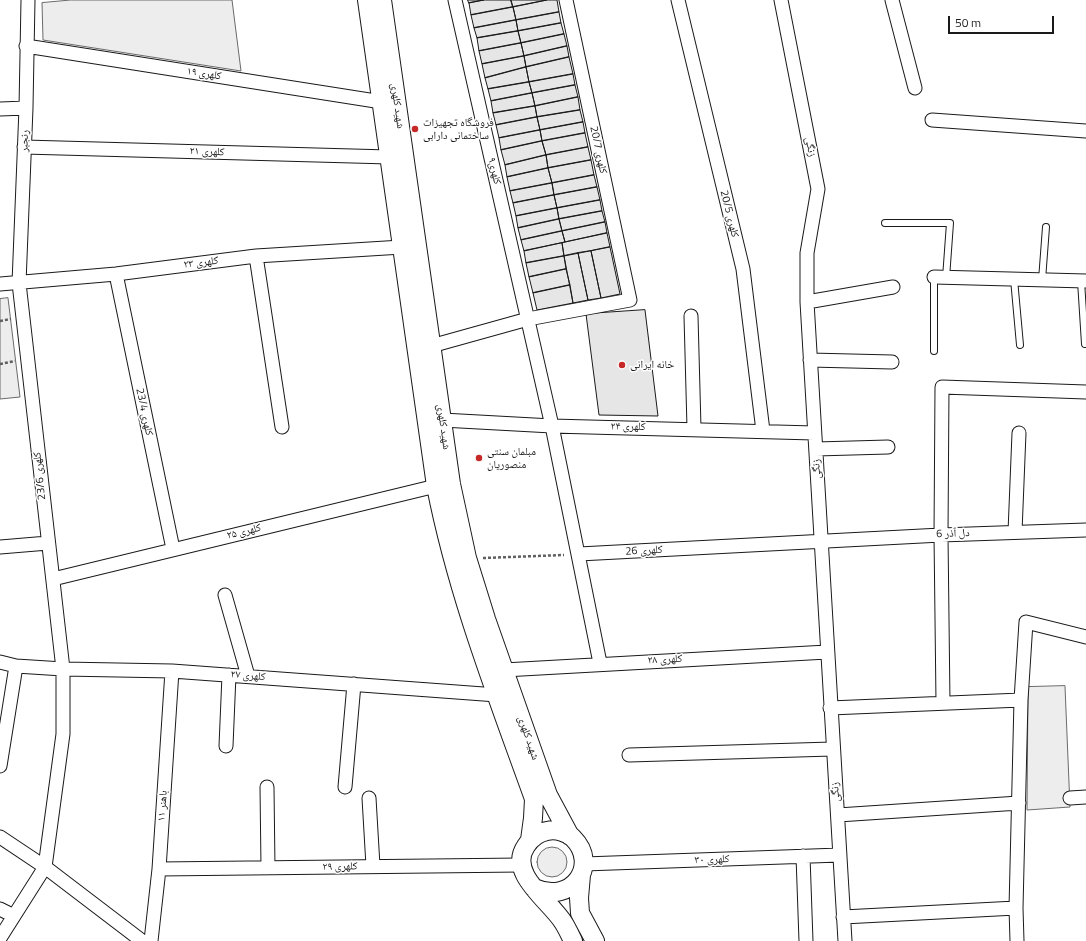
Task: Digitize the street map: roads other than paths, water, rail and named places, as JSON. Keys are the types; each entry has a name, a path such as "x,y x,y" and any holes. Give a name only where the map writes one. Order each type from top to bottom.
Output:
{"main road":[{"name":"شهید کلهری","path":"367,0 436,486 453,562 497,695 534,799 530,840"},
{"name":"شهید کلهری","path":"382,0 451,484 467,558 504,670 548,795 570,836"},
{"path":"573,941 563,922 527,880 521,865 524,849 530,840 539,833 549,830 560,831 570,836 580,848 582,869 579,898 580,913 594,941"},
{"path":"534,888 544,892 555,893 566,890 575,884 582,869"}],"street":[{"name":"رنجبر","path":"19,283 26,108 28,0"},
{"name":"کلهری۹","path":"455,0 552,426 600,663"},
{"name":"کلهری 20/7","path":"528,319 630,300 566,0"},
{"name":"کلهری 20/5","path":"678,0 742,269 763,430"},
{"name":"زنگی","path":"781,0 818,189 807,254 806,302 816,449 832,749 838,815 843,918 846,941"},
{"path":"892,0 915,88"},
{"name":"کلهری ۱۹","path":"26,46 382,102"},
{"path":"0,109 26,108"},
{"path":"932,120 1086,132"},
{"name":"کلهری ۲۱","path":"24,147 389,157"},
{"name":"کلهری ۲۳","path":"0,284 116,274 256,256 402,247"},
{"path":"256,256 282,427"},
{"name":"کلهری 23/4","path":"116,274 173,550"},
{"path":"940,277 1084,281"},
{"name":"کلهری 23/6","path":"19,283 63,669 63,734 45,867"},
{"path":"806,302 893,288"},
{"path":"691,316 694,428"},
{"path":"431,346 528,319"},
{"path":"810,360 892,362"},
{"path":"943,703 941,535 942,387 1086,392"},
{"name":"کلهری ۲۴","path":"442,420 552,426 694,428 814,433"},
{"path":"1015,532 1019,433"},
{"path":"816,449 888,447"},
{"name":"کلهری ۲۵","path":"53,579 436,486"},
{"name":"دل آذر 6","path":"820,542 941,535 1086,530"},
{"name":"کلهری 26","path":"579,554 820,542"},
{"path":"0,547 48,543"},
{"path":"225,595 248,676"},
{"path":"1017,941 1016,908 1021,700 1026,622 1086,637"},
{"name":"کلهری ۲۸","path":"504,670 600,663 827,652"},
{"name":"کلهری ۲۷","path":"0,662 16,666 63,669 172,671 497,695"},
{"path":"0,766 16,666"},
{"name":"باهنر ۱۱","path":"151,941 159,869 172,671"},
{"path":"226,746 229,675"},
{"path":"345,787 354,684"},
{"path":"830,708 1021,700"},
{"path":"629,755 832,749"},
{"path":"267,787 268,868"},
{"path":"1070,798 1086,797"},
{"path":"369,798 373,866"},
{"path":"838,815 1019,803"},
{"path":"0,837 45,867 142,941"},
{"name":"کلهری ۳۰","path":"582,869 840,855"},
{"path":"803,856 806,941"},
{"name":"کلهری ۲۹","path":"159,869 521,865"},
{"path":"0,938 45,867"},
{"path":"843,918 1016,908"},
{"path":"0,909 14,916"}],"lane":[{"path":"885,223 950,223 940,277 934,351"},
{"path":"1042,280 1046,227"},
{"path":"1014,279 1020,345"},
{"path":"1084,281 1085,344"}],"place":[{"name":"فروشگاه تجهیزات ساختمانی دارابی","path":"415,129"},
{"name":"خانه ایرانی","path":"622,365"},
{"name":"مبلمان سنتی منصوریان","path":"479,458"}]}
